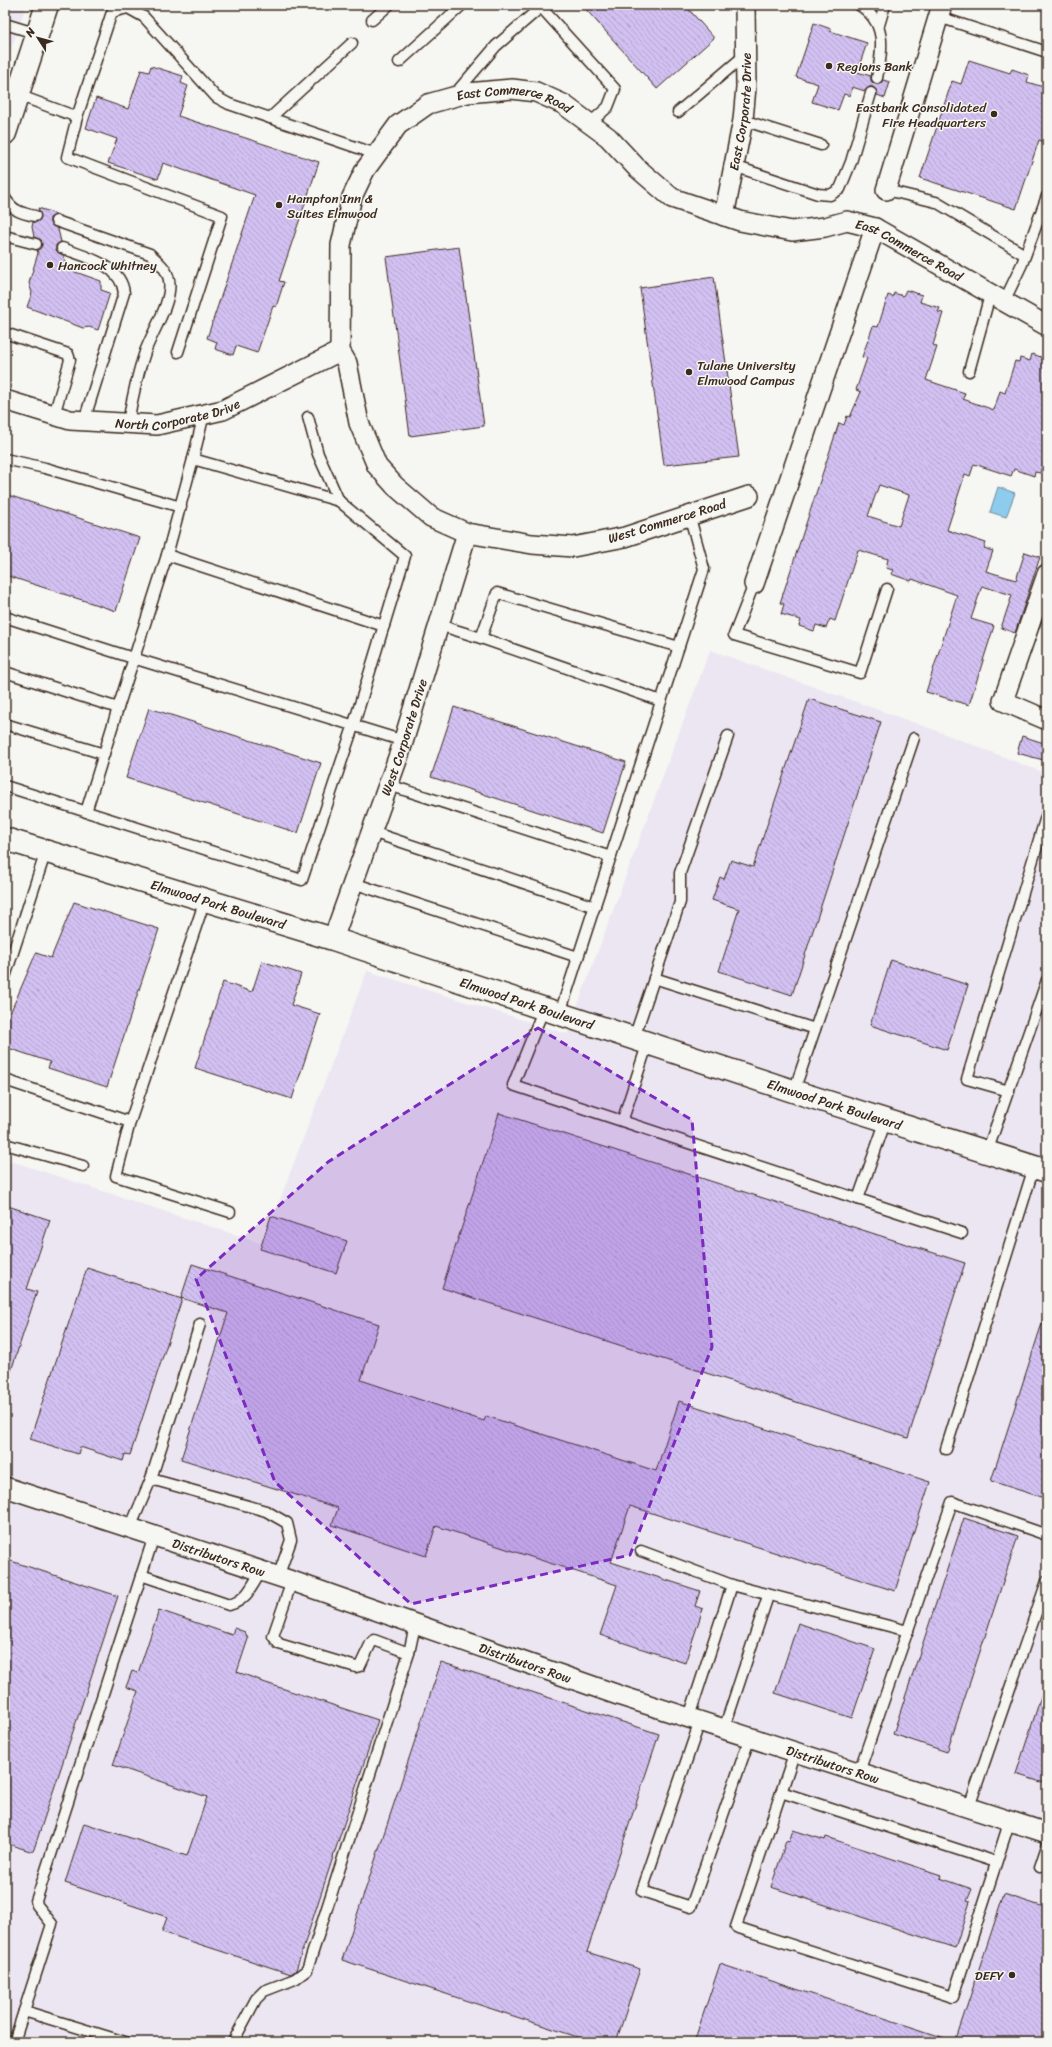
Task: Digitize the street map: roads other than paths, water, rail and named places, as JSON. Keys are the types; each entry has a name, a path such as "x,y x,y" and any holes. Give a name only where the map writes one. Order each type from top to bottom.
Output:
{"street":[{"path":"5,133 47,5"},
{"name":"East Corporate Drive","path":"724,216 744,120 746,87 745,5"},
{"path":"886,190 941,11"},
{"name":"East Commerce Road","path":"467,533 431,517 395,486 377,466 359,423 346,363 340,351 341,245 352,197 364,170 398,125 428,104 467,93 512,89 536,92 563,104 608,137 636,167 672,198 740,221 792,231 825,227 846,221 875,228 1047,326"},
{"path":"754,584 875,228"},
{"name":"North Corporate Drive","path":"5,400 70,420 157,425 223,410 340,351"},
{"name":"West Commerce Road","path":"467,533 532,544 573,547 626,537 689,514 749,496"},
{"name":"West Corporate Drive","path":"333,939 404,741 467,533"},
{"path":"1047,574 1003,701 1047,720"},
{"name":"Elmwood Park Boulevard","path":"5,839 333,939 794,1091 1041,1169"},
{"name":"Distributors Row","path":"5,1487 277,1576 415,1625 724,1729 1047,1833"}],"lane":[{"path":"372,20 389,5"},
{"path":"399,62 462,5"},
{"path":"859,5 879,25"},
{"path":"877,78 882,49 879,25 885,5"},
{"path":"452,98 496,46 540,6 615,89 608,107 589,124"},
{"path":"178,352 222,216 67,157 77,117 112,12 128,8 144,17 216,97 229,104 376,154"},
{"path":"941,11 1047,52"},
{"path":"5,24 38,34"},
{"path":"270,118 352,43"},
{"path":"678,112 745,55"},
{"path":"734,166 818,194 830,195 840,189 851,162 872,93"},
{"path":"18,95 77,117"},
{"path":"744,120 821,145"},
{"path":"886,190 936,202 1025,255"},
{"path":"969,371 997,298 1025,255 1047,196"},
{"path":"5,198 10,206 18,212 35,216"},
{"path":"56,221 140,249 150,254 158,261 168,274 169,290 163,310 140,367 128,423"},
{"path":"5,236 36,244"},
{"path":"62,248 100,263 112,270 122,282 124,293 84,421"},
{"path":"5,333 68,354 70,360 54,415"},
{"path":"86,812 181,507 204,414"},
{"path":"308,416 318,454 339,501"},
{"path":"5,459 45,468 181,507"},
{"path":"5,786 302,880 353,727 405,556 339,501 193,460"},
{"path":"689,514 704,569 578,957 514,1085 623,1119 962,1233"},
{"path":"166,555 384,626"},
{"path":"754,584 734,635 860,673 887,589"},
{"path":"481,638 496,593 679,647"},
{"path":"5,617 353,727 404,741"},
{"path":"439,625 481,638 661,701"},
{"path":"5,672 118,708"},
{"path":"5,724 104,754"},
{"path":"623,1119 654,978 680,902 680,873 728,736"},
{"path":"794,1091 914,738"},
{"path":"389,785 611,857"},
{"path":"1009,1091 967,1080 1047,813"},
{"path":"372,832 595,907"},
{"path":"5,977 46,851"},
{"path":"354,883 578,957"},
{"path":"205,900 130,1122 116,1176 230,1212"},
{"path":"654,978 815,1030"},
{"path":"987,1152 1047,980"},
{"path":"5,1080 130,1122"},
{"path":"858,1199 886,1120"},
{"path":"5,1144 83,1166"},
{"path":"946,1449 1041,1169"},
{"path":"130,1528 151,1479 200,1324"},
{"path":"151,1479 266,1511 287,1523 291,1540 277,1576 273,1636 279,1644 356,1667 360,1666 371,1643 374,1640 409,1652"},
{"path":"859,1772 952,1502 1047,1535"},
{"path":"14,2042 52,1924 37,1905 36,1901 154,1536"},
{"path":"641,1551 732,1585 768,1596 908,1631"},
{"path":"141,1575 229,1605 237,1603 277,1576"},
{"path":"969,1807 1047,1581"},
{"path":"732,1585 695,1719 642,1891 690,1907 750,1737"},
{"path":"724,1729 768,1596"},
{"path":"233,2042 256,1999 264,1991 294,1979 307,1970 409,1652 415,1625"},
{"path":"795,1751 736,1928 953,1997 1010,1820"},
{"path":"781,1792 996,1862"},
{"path":"1040,1867 1047,1846"},
{"path":"24,2011 125,2042"}],"water":[{"path":"998,487 1015,493 1006,517 990,512"}],"place":[{"name":"Regions Bank","path":"829,66"},
{"name":"Eastbank Consolidated Fire Headquarters","path":"994,114"},
{"name":"Hampton Inn & Suites Elmwood","path":"279,205"},
{"name":"Hancock Whitney","path":"50,265"},
{"name":"Tulane University Elmwood Campus","path":"689,372"},
{"name":"DEFY","path":"1012,1975"}]}
